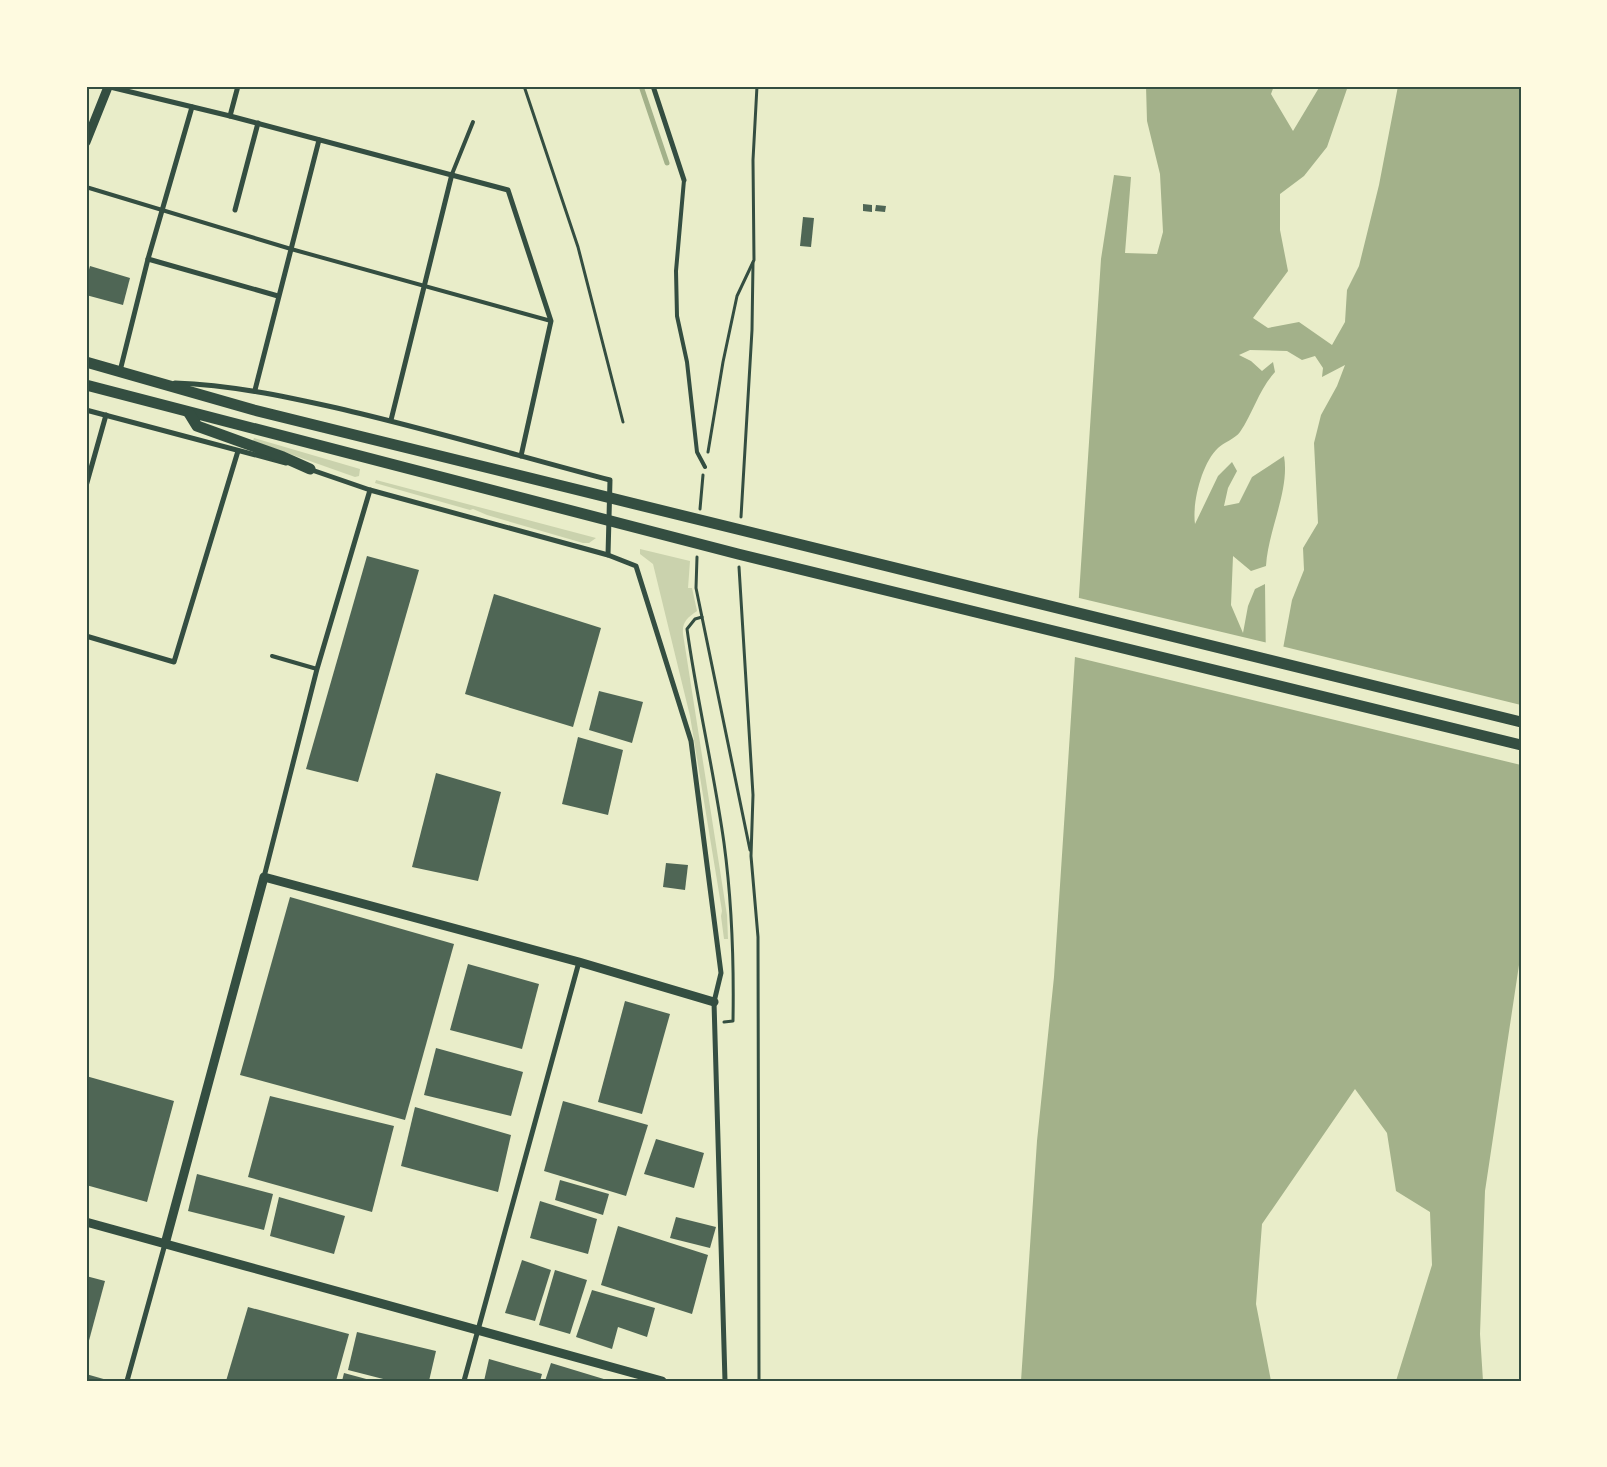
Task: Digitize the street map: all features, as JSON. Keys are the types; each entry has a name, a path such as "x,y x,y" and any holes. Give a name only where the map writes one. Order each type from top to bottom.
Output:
{"main road":[{"path":"86,362 165,383 254,410 740,532 1521,722"},
{"path":"86,385 188,413 738,554 1521,745"},
{"path":"188,413 197,426 283,457 310,469"}],"street":[{"path":"230,116 238,86"},
{"path":"653,86 684,180"},
{"path":"86,142 107,87 258,123 508,190 551,321 521,456"},
{"path":"120,371 148,259 192,107"},
{"path":"235,210 258,123"},
{"path":"255,390 319,140"},
{"path":"391,420 452,174"},
{"path":"148,259 278,296"},
{"path":"165,383 216,384 255,390 391,420 610,480 608,555"},
{"path":"86,410 238,452 310,469 370,490 608,555 636,566 691,741 721,973 714,1002 724,1381"},
{"path":"86,486 106,415"},
{"path":"86,636 174,662 238,452"},
{"path":"127,1381 264,877 317,669 370,490"},
{"path":"264,877 580,962 714,1002"},
{"path":"464,1381 580,962"},
{"path":"86,1222 662,1381"}],"lane":[{"path":"452,174 473,122"},
{"path":"684,180 676,271 677,316 687,362 697,452 704,467"},
{"path":"86,187 162,212 551,321"},
{"path":"272,656 317,669"}],"path":[{"path":"524,86 578,247 623,422"},
{"path":"741,519 752,330 754,260 753,160 757,86"},
{"path":"701,493 704,467 737,296 754,260"},
{"path":"739,566 753,795 751,856"},
{"path":"696,588 751,856 758,937 760,1008 759,1381"},
{"path":"702,616 695,619 687,629 724,842 732,919 732,1021 715,1022"}],"shaded area":[{"path":"1146,86 1274,86 1271,94 1293,131 1320,86 1348,86 1327,147 1304,176 1280,194 1280,230 1288,271 1253,318 1268,328 1299,322 1332,345 1345,322 1347,290 1359,266 1379,185 1398,86 1521,86 1521,930 1519,965 1485,1191 1480,1334 1483,1381 1396,1381 1432,1265 1430,1212 1396,1191 1387,1133 1355,1089 1262,1224 1256,1304 1271,1381 1021,1381 1037,1141 1054,977 1101,259 1114,175 1131,177 1125,253 1157,254 1163,232 1160,174 1147,121","holes":["1250,350 1287,351 1302,360 1315,356 1323,368 1322,377 1345,365 1337,386 1321,415 1314,443 1318,523 1303,548 1304,570 1292,600 1277,681 1266,667 1265,584 1255,589 1248,606 1243,633 1231,605 1233,556 1251,571 1266,566 1270,538 1284,482 1284,456 1252,477 1239,503 1224,506 1228,488 1237,471 1232,462 1218,476 1195,524 1194,515 1199,483 1207,463 1218,448 1240,432 1269,379 1275,372 1273,362 1262,371 1251,361 1239,355"]},
{"path":"254,438 360,469 359,476 355,477 253,441"},
{"path":"376,480 596,538 589,543 583,543 487,515 473,509 470,510 375,483"},
{"path":"640,549 690,561 688,588 692,588 697,611 686,621 683,626 683,634 727,915 728,939 724,939 722,911 690,716 653,564 640,554"}],"pier":[{"path":"1075,597 1268,643 1268,666 1275,676 1281,646 1521,705 1521,765 1071,656"}],"building":[{"path":"863,204 872,205 872,212 863,211"},
{"path":"876,205 886,206 885,212 875,211"},
{"path":"803,217 814,218 811,247 800,246"},
{"path":"90,266 130,278 123,305 86,295 86,281"},
{"path":"367,556 419,570 358,782 306,769"},
{"path":"494,594 601,628 573,727 465,694"},
{"path":"599,691 643,702 632,743 589,730"},
{"path":"578,737 623,750 608,815 562,804"},
{"path":"436,773 501,792 478,881 412,867"},
{"path":"666,863 688,865 685,890 663,887"},
{"path":"290,897 454,944 405,1120 240,1075"},
{"path":"468,964 539,984 522,1049 450,1030"},
{"path":"625,1001 670,1014 642,1114 598,1102"},
{"path":"436,1048 523,1072 511,1116 424,1095"},
{"path":"86,1076 174,1101 147,1202 86,1185"},
{"path":"270,1096 394,1126 372,1212 248,1177"},
{"path":"563,1101 648,1125 626,1196 544,1171"},
{"path":"415,1107 511,1135 498,1192 401,1166"},
{"path":"656,1139 704,1153 694,1188 644,1174"},
{"path":"197,1174 273,1194 264,1230 188,1211"},
{"path":"560,1180 609,1194 603,1215 555,1200"},
{"path":"279,1197 345,1216 334,1254 270,1236"},
{"path":"540,1201 597,1219 588,1254 530,1238"},
{"path":"676,1217 716,1227 710,1248 670,1238"},
{"path":"618,1226 708,1255 692,1314 601,1285"},
{"path":"522,1260 551,1270 535,1321 505,1313"},
{"path":"555,1270 587,1280 570,1334 539,1325"},
{"path":"86,1276 105,1281 87,1348 86,1348"},
{"path":"592,1290 655,1308 647,1337 618,1327 612,1349 576,1337"},
{"path":"248,1307 349,1334 336,1381 226,1381"},
{"path":"357,1332 436,1351 429,1381 391,1381 348,1370"},
{"path":"489,1359 542,1374 540,1381 484,1381"},
{"path":"551,1363 607,1380 607,1381 545,1381"},
{"path":"344,1373 370,1380 342,1381"},
{"path":"86,1374 107,1380 107,1381 86,1381"}],"waterway":[{"path":"641,86 667,163"}]}
